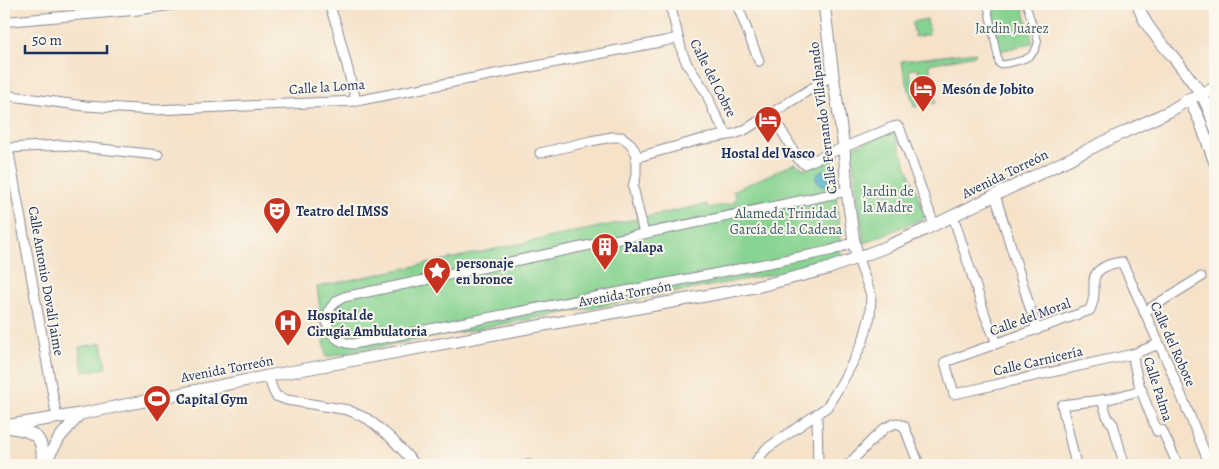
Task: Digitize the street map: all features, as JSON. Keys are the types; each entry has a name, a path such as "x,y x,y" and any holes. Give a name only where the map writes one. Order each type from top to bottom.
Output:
{"street":[{"path":"4,20 40,19 138,10 179,4"},
{"path":"329,4 356,101"},
{"name":"Calle del Cobre","path":"670,4 678,38 687,64 706,92 714,112 727,135"},
{"path":"737,4 758,61"},
{"name":"Calle Fernando Villalpando","path":"824,4 844,148 847,191 858,259"},
{"path":"987,4 999,64 1004,65 1030,57 1037,47 1038,42 1026,4"},
{"path":"1138,4 1144,20 1155,36 1208,99 1215,127"},
{"name":"Calle la Loma","path":"4,95 86,106 155,110 356,101 678,38"},
{"path":"638,157 699,140 743,131 833,75"},
{"name":"Avenida Torreón","path":"4,426 80,414 268,376 760,286 812,274 858,259 886,247 1170,111 1208,99 1215,88"},
{"path":"1191,104 1200,121 1215,163"},
{"path":"771,114 799,160 804,164 897,126 900,129 934,225"},
{"path":"540,153 612,137 622,137 631,144 638,157 636,159 636,175 633,187 644,234"},
{"name":"Calle Antonio Dovalí Jaime","path":"57,418 8,148 62,145 158,155"},
{"path":"847,191 344,297 331,306 328,313 328,325 330,331 339,341 353,344 824,252 854,242"},
{"path":"994,195 1037,330"},
{"path":"953,216 985,314 997,343"},
{"path":"753,465 766,448 827,407 841,384 863,340 870,316 871,295 858,259"},
{"name":"Calle del Moral","path":"945,362 1090,310 1095,298 1094,280 1096,276 1104,266 1122,262"},
{"name":"Calle del Robote","path":"1122,262 1170,368 1210,465"},
{"path":"1144,312 1201,277"},
{"name":"Calle Carnicería","path":"945,362 954,394 1133,354 1159,344"},
{"name":"Calle Palma","path":"1133,354 1142,390 1157,431 1162,430 1178,465"},
{"path":"268,376 276,396 287,400 348,410 368,419 391,438 416,465"},
{"path":"1076,465 1062,405 1102,400 1142,390"},
{"path":"1102,400 1108,419 1113,424 1123,465"},
{"path":"42,463 60,437 80,414"},
{"path":"817,414 818,465"},
{"path":"42,463 56,428 57,418"},
{"path":"848,465 885,428 896,423 904,426 919,465"},
{"path":"4,426 24,430 34,435 43,448 42,463"}],"green space":[{"name":"Jardin Juárez","path":"1022,4 1033,43 1000,51 990,5"},
{"path":"927,19 929,34 915,37 912,22"},
{"path":"975,52 976,55 929,64 936,103 927,104 918,68 909,70 918,106 914,107 901,61"},
{"name":"Jardin de la Madre","path":"891,132 895,135 926,217 864,243 851,148"},
{"name":"Alameda Trinidad García de la Cadena","path":"833,156 841,254 828,264 326,357 317,287 707,204 708,208 734,203 736,197 733,191 795,163 804,169"},
{"path":"102,343 106,368 83,372 79,347"}],"water":[{"path":"821,170 827,170 832,175 830,184 821,186 816,181 816,175"}],"place":[{"name":"Mesón de Jobito","path":"923,113"},
{"name":"Hostal del Vasco","path":"768,144"},
{"name":"Teatro del IMSS","path":"277,235"},
{"name":"Palapa","path":"605,271"},
{"name":"personaje en bronce","path":"437,295"},
{"name":"Hospital de Cirugía Ambulatoria","path":"288,347"},
{"name":"Capital Gym","path":"157,423"}]}
